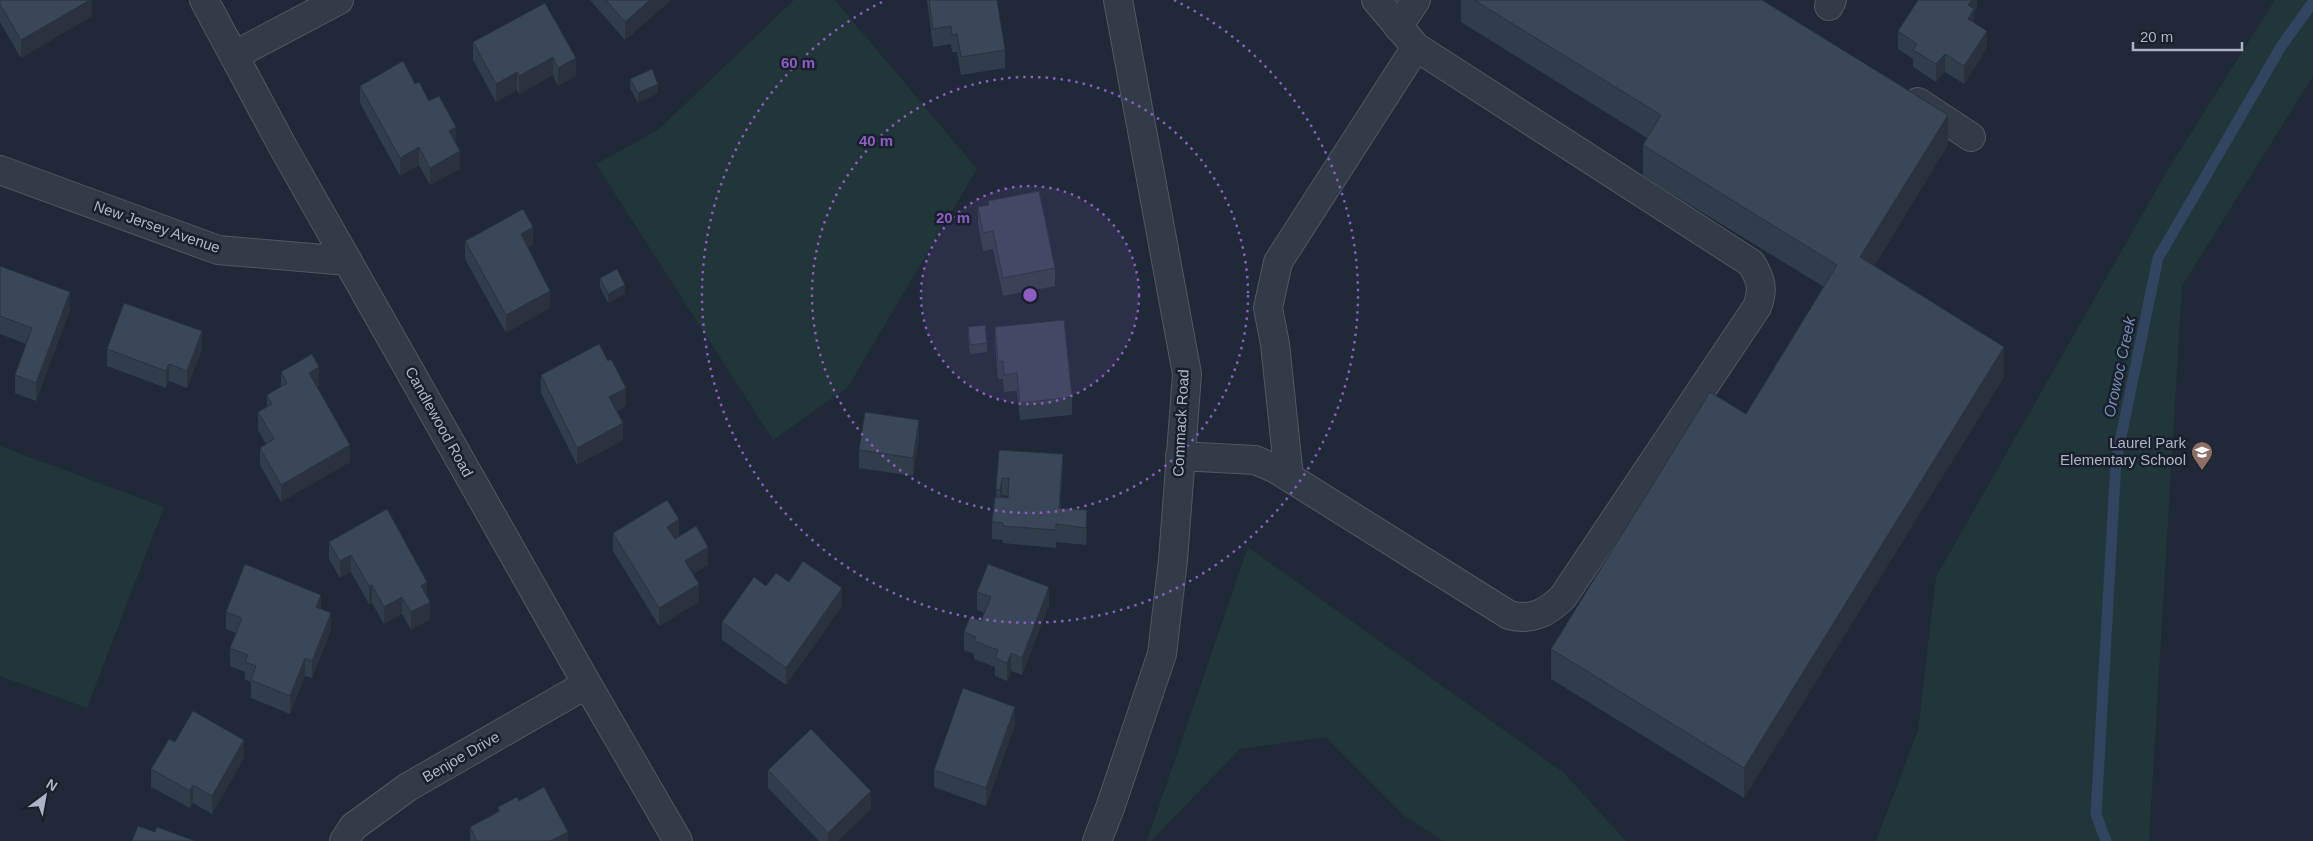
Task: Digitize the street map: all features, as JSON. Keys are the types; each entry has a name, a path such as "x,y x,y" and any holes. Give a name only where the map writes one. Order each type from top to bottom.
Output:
{"street":[{"name":"Candlewood Road","path":"204,0 236,55 283,146 587,684 678,841"},
{"path":"236,55 339,0"},
{"name":"Commack Road","path":"1097,841 1162,654 1173,560 1187,374 1118,0"},
{"path":"1180,456 1255,460 1289,477 1509,616 1523,619 1536,616 1551,609 1563,597 1757,307 1761,295 1761,280 1752,263 1407,37 1376,0"},
{"path":"1289,477 1275,344 1268,308 1278,262 1407,37 1416,0"},
{"path":"1898,90 1972,137"},
{"name":"New Jersey Avenue","path":"0,170 218,250 348,261"},
{"name":"Benjoe Drive","path":"344,841 353,826 408,787 587,684"}],"green space":[{"path":"794,0 835,0 977,169 848,387 773,440 596,164 658,130"},
{"path":"2275,0 2313,0 2313,76 2182,286 2149,841 1876,841 1918,730 1936,577 2167,171"},
{"path":"0,446 164,507 87,708 0,676"},
{"path":"1248,547 1564,773 1626,841 1444,841 1406,817 1326,737 1240,749 1151,841 1147,841"}],"building":[{"path":"0,0 90,0 21,40 0,4"},
{"path":"606,0 650,0 625,22"},
{"path":"929,0 997,0 1005,50 961,57 957,34 952,35 951,26 933,29"},
{"path":"1474,0 1762,0 1948,115 1860,257 2004,347 1744,768 1551,649 1710,392 1746,414 1837,265 1643,145 1661,115"},
{"path":"1918,0 1972,0 1968,5 1974,9 1968,19 1987,31 1964,66 1945,54 1936,64 1913,50 1917,44 1898,31"},
{"path":"545,3 576,58 558,68 553,57 519,76 517,72 496,84 473,42"},
{"path":"403,61 415,84 419,82 429,101 439,96 456,127 449,131 460,151 430,168 419,147 400,158 360,86"},
{"path":"652,69 658,84 638,93 630,79"},
{"path":"1039,191 1055,268 1003,278 993,231 983,233 978,207 989,205 988,201"},
{"path":"523,209 533,227 521,234 550,291 506,315 465,241"},
{"path":"0,266 70,292 36,383 15,375 32,328 0,316"},
{"path":"617,269 625,285 608,294 600,278"},
{"path":"124,303 202,331 187,371 169,364 166,371 107,349"},
{"path":"1064,320 1072,397 1020,403 1017,373 1004,375 1003,361 998,362 995,327"},
{"path":"985,325 987,343 970,345 968,327"},
{"path":"599,344 608,361 611,359 626,388 609,397 623,423 577,448 541,375"},
{"path":"312,354 319,367 309,373 350,445 281,485 260,448 274,439 258,412 272,404 267,395 287,383 281,372"},
{"path":"865,412 919,420 913,458 859,450"},
{"path":"999,450 1063,454 1059,508 1087,510 1086,528 1056,524 1056,530 1003,526 1003,523 992,522 995,497 1008,498 1009,478 1002,478 1000,490 996,489"},
{"path":"667,500 679,519 667,527 675,539 696,526 708,547 685,561 699,584 659,608 613,533"},
{"path":"387,509 427,582 421,586 430,602 411,612 402,597 384,607 372,585 369,586 351,555 340,561 329,542"},
{"path":"803,561 842,588 786,668 722,622 754,577 766,586 776,573 789,582"},
{"path":"245,564 321,595 316,607 331,613 312,661 305,658 290,696 251,680 256,666 245,662 248,655 230,648 242,618 226,612"},
{"path":"988,564 1049,587 1022,658 1011,653 1007,663 995,658 998,650 974,641 976,637 964,632 970,617 981,621 991,597 977,592"},
{"path":"963,688 1015,707 986,788 934,770"},
{"path":"193,711 244,740 212,796 193,785 190,791 151,769 169,739 175,742"},
{"path":"811,729 871,791 828,833 768,770"},
{"path":"544,787 568,832 550,841 477,841 470,827 500,811 498,807 517,797 519,801"},
{"path":"138,826 155,832 157,827 195,841 132,841"}],"waterway":[{"name":"Orowoc Creek","path":"2106,841 2096,814 2116,461 2158,258 2282,45 2313,2"}],"place":[{"name":"Laurel Park Elementary School","path":"2202,471"}]}
